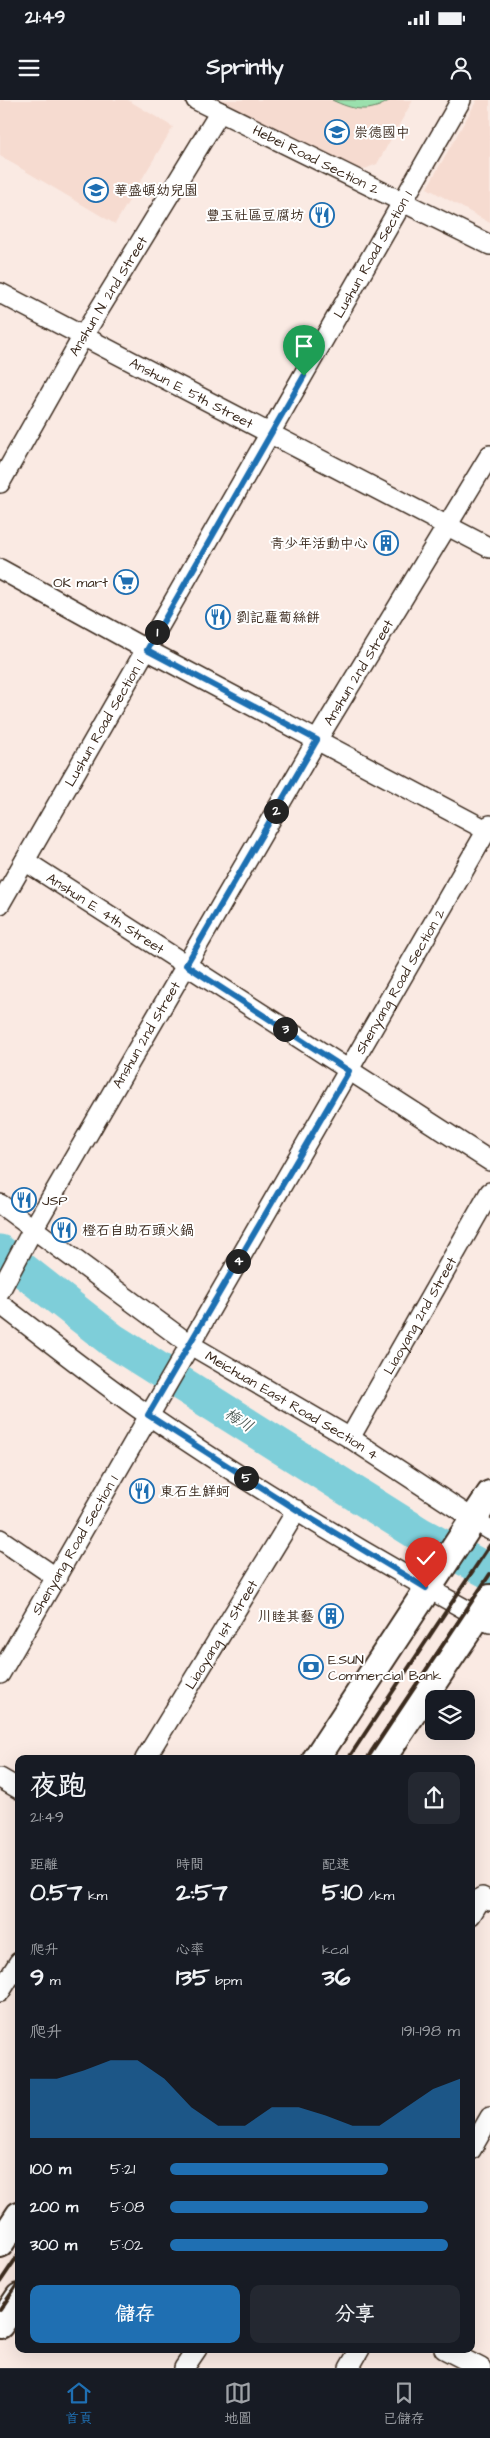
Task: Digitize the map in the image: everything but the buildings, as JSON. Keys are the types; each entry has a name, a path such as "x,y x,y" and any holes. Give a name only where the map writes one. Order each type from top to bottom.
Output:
{"main road":[{"path":"319,1755 426,1588 482,1525 490,1494"},
{"path":"385,1755 486,1612"},
{"path":"0,2244 15,2222"},
{"path":"0,2325 15,2303"}],"street":[{"name":"Hebei Road Section 2","path":"196,100 490,245"},
{"name":"Lushun Road Section 1","path":"0,904 272,433 460,100"},
{"name":"Anshun N. 2nd Street","path":"0,483 83,336 220,112"},
{"name":"Anshun E. 5th Street","path":"0,293 490,548"},
{"name":"Anshun 2nd Street","path":"0,1291 33,1229 317,740 490,455"},
{"path":"0,569 147,650 489,829"},
{"name":"Shenyang Road Section 2","path":"189,1344 489,829"},
{"name":"Anshun E. 4th Street","path":"25,861 490,1161"},
{"name":"Liaoyang 2nd Street","path":"350,1438 490,1192"},
{"name":"Meichuan East Road Section 4","path":"0,1204 189,1344 350,1438 482,1525"},
{"path":"0,1304 148,1415 297,1510 426,1588 486,1612"},
{"name":"Shenyang Road Section 1","path":"0,1674 57,1578 189,1344"},
{"name":"Liaoyang 1st Street","path":"147,1755 297,1510"},
{"path":"0,1539 57,1578"},
{"path":"0,1778 15,1787"},
{"path":"475,1908 482,1897 490,1902"},
{"path":"0,1992 15,1968"},
{"path":"475,2145 487,2129"},
{"path":"184,2368 194,2353"},
{"path":"349,2368 358,2353"},
{"path":"452,2353 481,2368"}],"shaded area":[{"name":"華盛頓幼兒園","path":"0,100 128,100 173,127 115,224 0,156"},
{"name":"崇德國中","path":"216,100 413,100 377,164 357,172"},
{"path":"477,100 490,100 490,223 427,188"}],"green space":[{"path":"332,100 390,100 375,107 361,109"}],"waterway":[{"name":"梅川","path":"0,1252 112,1340 421,1535 490,1572"}],"railway":[{"path":"351,1755 490,1545"},
{"path":"370,1755 490,1574"},
{"path":"0,2282 15,2260"},
{"path":"0,2310 15,2288"}],"place":[{"name":"崇德國中","path":"337,132"},
{"name":"華盛頓幼兒園","path":"96,190"},
{"name":"豐玉社區豆腐坊","path":"322,215"},
{"name":"青少年活動中心","path":"386,543"},
{"name":"OK mart","path":"126,582"},
{"name":"劉記蘿蔔絲餅","path":"218,617"},
{"name":"JSP","path":"24,1200"},
{"name":"橙石自助石頭火鍋","path":"64,1230"},
{"name":"東石生鮮蚵","path":"142,1491"},
{"name":"川睦其藝","path":"331,1616"},
{"name":"E.SUN Commercial Bank","path":"311,1667"}],"route":[{"path":"304,376 147,650 317,740 186,965 349,1071 148,1415 297,1510 426,1588"}]}
